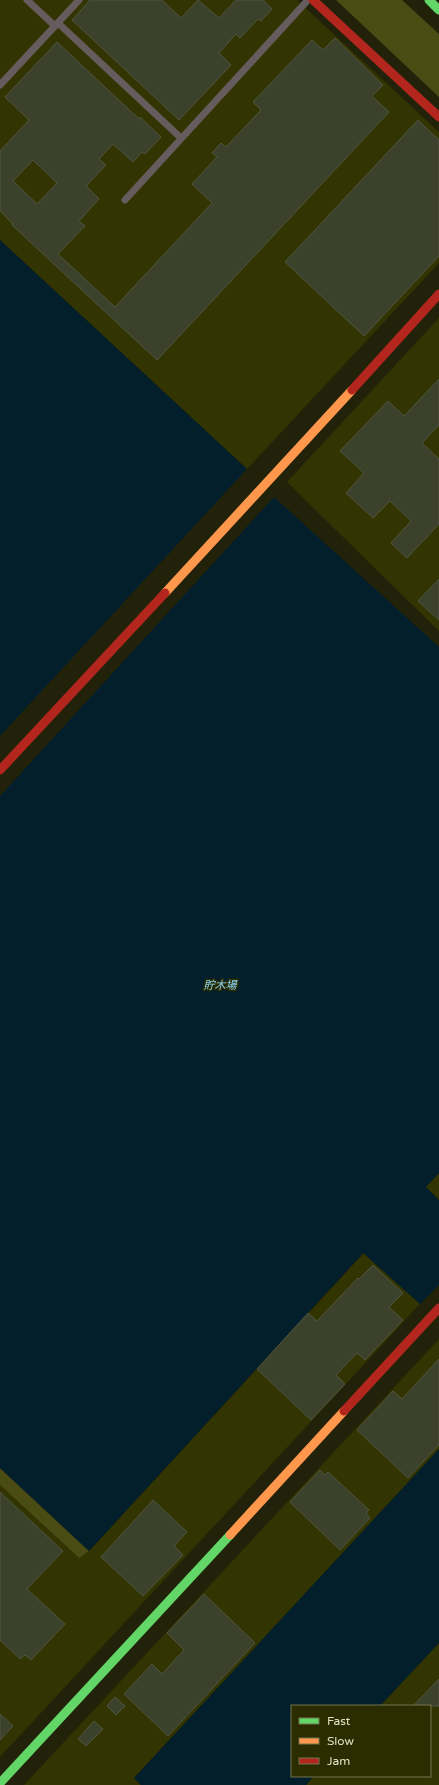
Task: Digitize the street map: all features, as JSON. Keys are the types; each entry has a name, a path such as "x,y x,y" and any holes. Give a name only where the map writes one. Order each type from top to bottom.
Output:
{"main road":[{"path":"313,0 439,117"},
{"path":"429,0 439,10"},
{"path":"0,770 261,490 439,294"},
{"path":"0,1783 436,1311"}],"lane":[{"path":"27,0 56,24 181,138"},
{"path":"0,84 79,0"},
{"path":"125,200 308,0"}],"shaded area":[{"path":"0,0 297,0 439,132 439,263 247,469 0,240"},
{"path":"336,0 402,0 439,34 439,97"},
{"path":"439,318 439,631 287,482"},
{"path":"439,1173 439,1200 425,1187"},
{"path":"364,1253 420,1304 0,1757 0,1485 79,1558 89,1551"},
{"path":"439,1339 439,1449 134,1778 141,1785 24,1785"},
{"path":"0,1468 89,1551 79,1558 0,1485"},
{"path":"439,1642 439,1785 306,1785 313,1777 431,1777 431,1705 381,1705"}],"water":[{"path":"0,240 247,469 0,736"},
{"name":"貯木場","path":"274,497 439,647 439,1173 426,1187 439,1200 439,1285 420,1304 363,1253 89,1551 0,1468 0,796"},
{"path":"439,1449 439,1643 381,1705 291,1705 291,1777 313,1777 306,1785 141,1785 134,1778"}],"building":[{"path":"90,0 162,0 181,18 198,0 219,18 236,0 263,0 272,9 261,21 258,19 240,38 236,34 219,53 231,65 179,120 72,20"},
{"path":"335,38 383,85 372,96 389,112 157,360 12,225 13,224 0,211 0,151 29,120 5,97 57,42 139,119 140,117 161,137 145,154 142,152 133,162 113,144 99,159 106,165 86,186 99,199 79,221 85,226 58,254 115,307 212,203 192,184 217,157 212,153 221,143 226,147 261,110 253,102 312,40 323,50","holes":["33,160 57,183 37,204 13,181"]},
{"path":"418,120 439,140 439,256 364,336 285,262"},
{"path":"439,379 439,425 422,443 439,459 439,524 407,558 391,543 411,521 390,501 373,518 346,493 364,473 340,451 388,401 404,416"},
{"path":"439,579 439,620 418,601"},
{"path":"373,1265 403,1293 389,1307 403,1320 365,1360 357,1353 336,1375 345,1384 311,1420 257,1369 308,1313 317,1321 358,1278 359,1279"},
{"path":"439,1359 439,1445 408,1478 357,1430 393,1391 402,1399"},
{"path":"320,1470 325,1475 328,1472 369,1510 366,1513 370,1518 340,1550 290,1502"},
{"path":"0,1492 63,1551 27,1589 65,1624 31,1660 25,1655 20,1659 0,1640"},
{"path":"153,1500 187,1532 174,1546 183,1555 143,1596 101,1557"},
{"path":"204,1594 255,1643 168,1736 124,1694 152,1664 162,1674 184,1650 167,1633"},
{"path":"439,1679 439,1706 414,1705"},
{"path":"115,1697 125,1706 116,1715 107,1706"},
{"path":"0,1714 13,1726 0,1740"},
{"path":"94,1721 103,1729 86,1746 78,1739"}],"traffic: fast":[{"path":"429,0 439,10"},
{"path":"0,1783 230,1535"}],"traffic: slow":[{"path":"165,593 352,390"},
{"path":"230,1535 344,1411"}],"traffic: jam":[{"path":"313,0 439,117"},
{"path":"352,390 439,294"},
{"path":"0,770 165,593"},
{"path":"344,1411 439,1308"}]}
